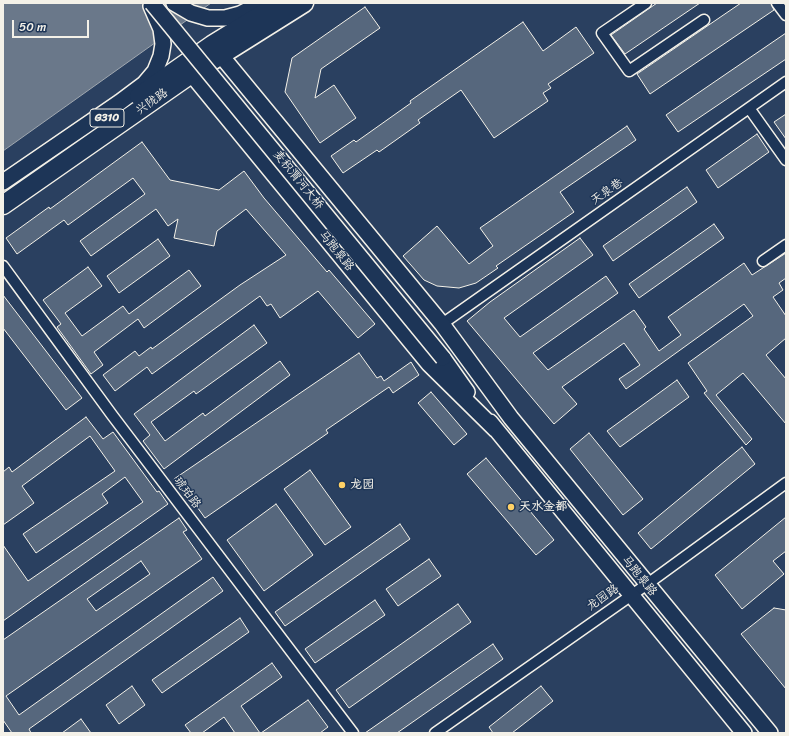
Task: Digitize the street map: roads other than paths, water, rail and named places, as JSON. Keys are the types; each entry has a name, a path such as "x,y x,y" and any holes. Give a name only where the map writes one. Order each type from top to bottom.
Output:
{"highway":[{"name":"兴陇路","path":"3,192 217,50 280,3"},
{"name":"兴陇路","path":"217,50 304,3"},
{"name":"兴陇路","path":"3,205 188,69"}],"main road":[{"path":"3,182 144,84 155,71 161,56 163,44 161,28 156,13 150,3"},
{"name":"麦积渭河大桥","path":"150,3 446,356"},
{"name":"麦积渭河大桥","path":"163,3 446,356"},
{"path":"174,3 191,13 202,16 224,18 240,14 262,3"},
{"name":"马跑泉路","path":"217,50 442,324 511,418 646,585 770,733"},
{"name":"马跑泉路","path":"188,69 429,364 496,430"},
{"name":"马跑泉路","path":"446,356 511,418"},
{"name":"马跑泉路","path":"446,356 496,430 744,733"}],"street":[{"path":"646,3 602,33 629,72 704,20"},
{"path":"777,3 786,15"},
{"name":"天泉巷","path":"442,324 786,82"},
{"path":"749,108 786,160"},
{"path":"763,261 786,244"},
{"name":"琥珀路","path":"3,266 112,415 353,733"},
{"name":"龙园路","path":"435,733 646,585 786,483"}],"water":[{"path":"3,3 211,3 3,151"}],"place":[{"name":"龙园","path":"342,485"},
{"name":"天水金都","path":"511,507"}]}
